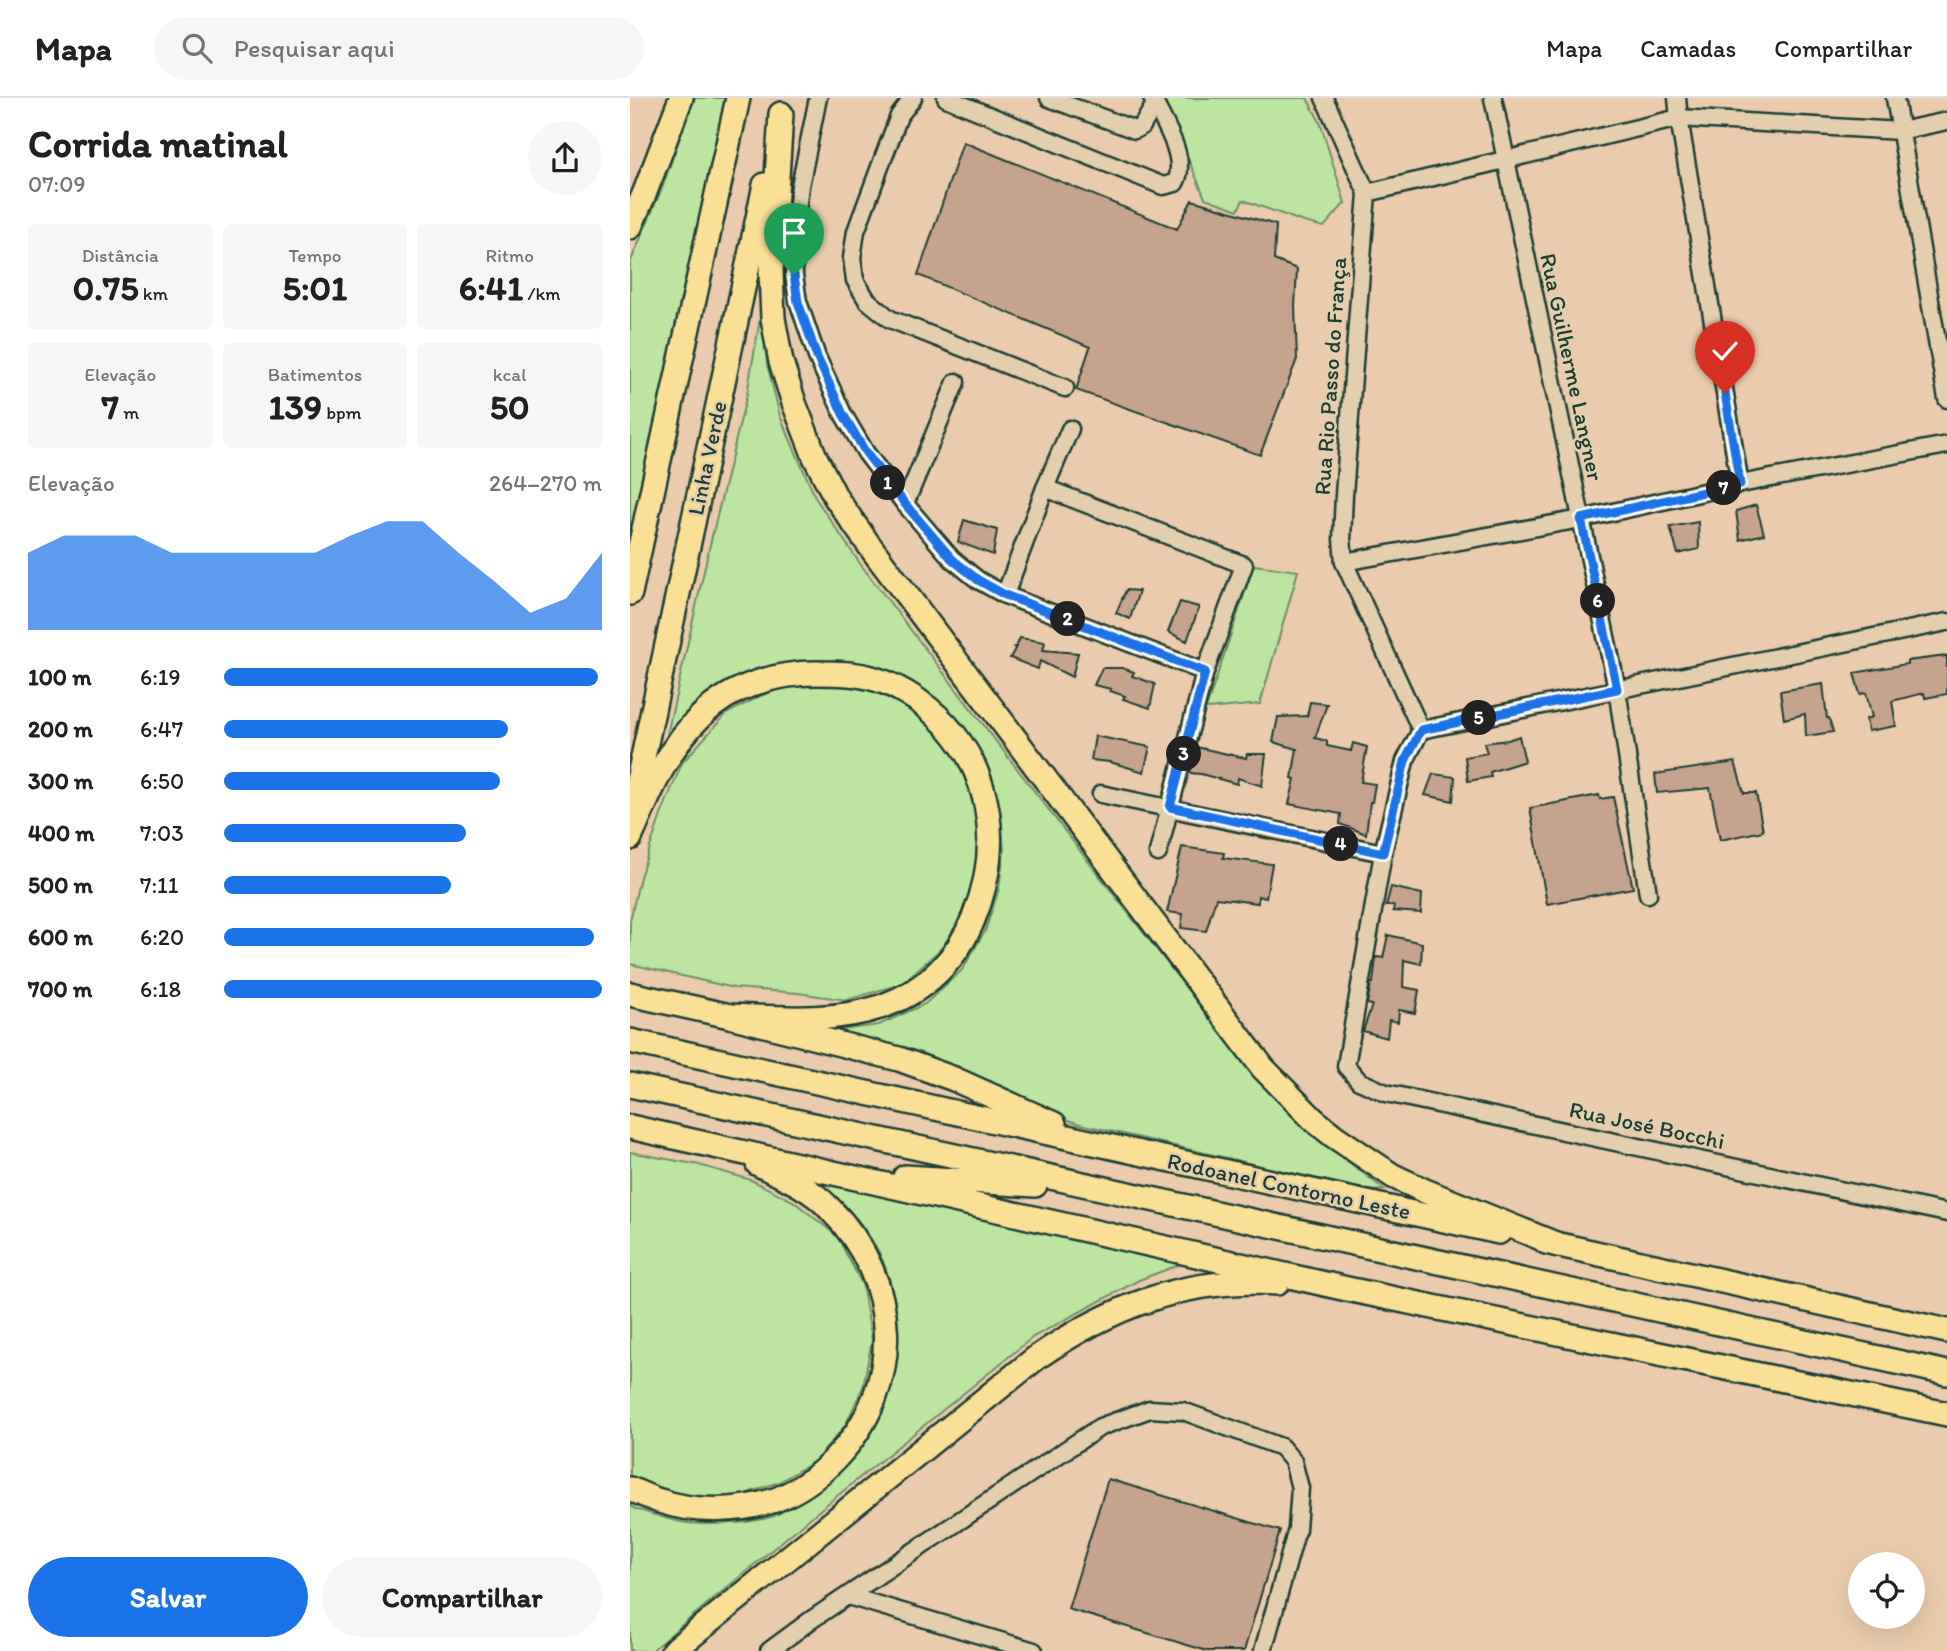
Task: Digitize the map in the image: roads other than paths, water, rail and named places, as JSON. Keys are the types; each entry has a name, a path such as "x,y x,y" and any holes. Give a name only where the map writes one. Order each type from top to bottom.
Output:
{"highway":[{"path":"630,227 681,98"},
{"name":"Linha Verde","path":"630,593 738,98"},
{"path":"782,106 771,272 773,318 781,362 794,404 815,457 836,498 1263,1068 1314,1120 1393,1176 1558,1245"},
{"name":"Linha Verde","path":"630,819 782,106"},
{"path":"630,838 667,758 701,716 721,699 740,688 771,677 803,673 843,673 874,678 901,689 929,709 953,733 970,757 987,805 988,867 982,899 970,929 954,956 934,977 912,993 885,1006 863,1012 817,1018 730,1016"},
{"path":"630,995 730,1016 900,1059 1109,1146"},
{"name":"Rodoanel Contorno Leste","path":"630,1041 1947,1331"},
{"name":"Rodoanel Contorno Leste","path":"630,1085 1947,1373"},
{"path":"630,1127 1348,1289 1947,1414"},
{"path":"630,1489 661,1502 716,1509 747,1507 776,1499 798,1489 824,1471 848,1446 869,1414 880,1383 886,1350 886,1320 868,1259 850,1230 829,1207 802,1187 717,1145"},
{"path":"839,1173 1118,1192"},
{"path":"673,1651 1037,1358 1082,1328 1146,1300 1181,1290 1226,1283 1273,1282 1348,1289"}],"street":[{"path":"818,98 800,186 795,227 794,275 798,302 817,357 843,414 866,453 952,559 978,580 1005,595 1205,672"},
{"path":"913,98 900,116 856,231 852,258 855,279 867,300 890,319 1065,388"},
{"path":"946,98 1163,186 1175,183 1180,176 1180,159 1154,101"},
{"path":"1049,98 1135,130 1142,126 1154,101"},
{"path":"1324,98 1367,193 1679,118 1900,131 1947,121"},
{"name":"Rua Guilherme Langner","path":"1493,98 1617,689 1648,894"},
{"path":"1678,98 1679,118 1740,484"},
{"path":"1895,98 1947,399"},
{"name":"Rua Rio Passo do França","path":"1344,562 1343,506 1367,193"},
{"path":"905,504 956,382"},
{"path":"1005,595 1070,429"},
{"path":"1421,730 1344,562 1581,519 1740,484 1947,445"},
{"path":"1045,488 1244,565 1205,672 1158,853"},
{"path":"1421,730 1947,622"},
{"path":"1101,793 1383,853 1405,761 1421,730"},
{"name":"Rua José Bocchi","path":"1383,853 1346,1066 1359,1081 1386,1093 1947,1213"},
{"path":"772,1650 848,1595 1100,1427 1150,1409 1183,1411 1281,1447 1293,1461 1300,1488 1297,1529 1262,1651"},
{"path":"848,1595 1034,1651"}]}
